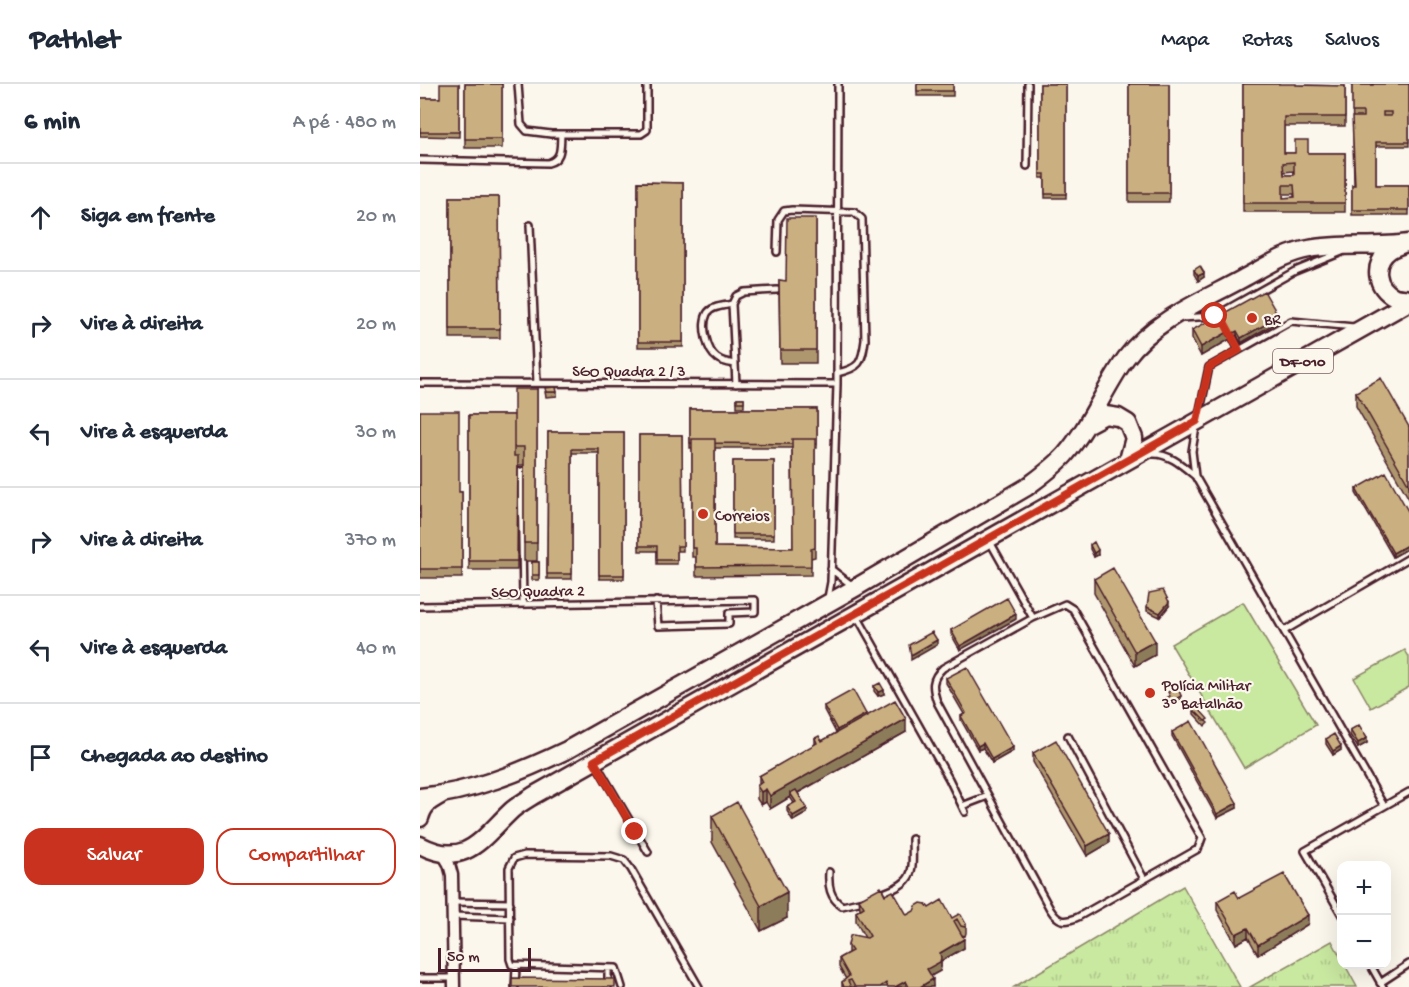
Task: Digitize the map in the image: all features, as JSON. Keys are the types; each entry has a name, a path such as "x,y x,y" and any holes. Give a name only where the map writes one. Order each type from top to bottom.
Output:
{"main road":[{"path":"420,818 422,810 429,801 530,768 567,750 855,588 1027,487 1046,473 1065,454 1088,424 1107,387 1128,356 1144,338 1169,319 1281,258 1305,249 1406,243"},
{"path":"1406,243 1390,250 1380,262 1378,275 1381,285 1395,297 1409,300"},
{"name":"DF-010","path":"428,847 466,852 515,808 536,794 1409,300"},
{"path":"1088,424 1105,415 1118,417 1128,423 1134,438 1133,457"},
{"path":"420,797 442,795"}],"street":[{"path":"428,847 449,864 452,875 454,982"}],"lane":[{"path":"518,84 519,116 523,129 561,134 641,134 646,132 647,84"},
{"path":"828,602 837,384 838,84"},
{"path":"1027,166 1028,84"},
{"path":"420,160 548,163 554,161 560,154 561,134"},
{"path":"777,252 778,220 784,211 837,210 854,212 862,219 864,225 865,340 863,355 859,364 852,370 837,373"},
{"path":"530,225 537,383"},
{"path":"1169,319 1215,316 1294,272 1354,247"},
{"path":"736,384 732,304 736,296 744,292 777,290"},
{"path":"732,304 713,308 707,314 705,324 708,346 715,357 735,364"},
{"path":"1220,314 1225,323"},
{"path":"1195,476 1192,451 1209,367 1292,321 1362,328"},
{"path":"1230,332 1239,350"},
{"name":"SGO Quadra 2 / 3","path":"420,383 837,384"},
{"path":"1133,457 1158,453 1179,462 1195,476 1384,806"},
{"path":"521,471 523,604"},
{"path":"989,538 1033,618"},
{"path":"1284,631 1409,558"},
{"path":"831,569 855,588"},
{"name":"SGO Quadra 2","path":"420,606 755,600 755,612 729,613 729,624 658,626 656,602"},
{"path":"1060,605 1069,605 1073,609 1202,838 1198,849 1078,917 1064,922 1058,920 1050,909 937,702 932,682 943,668 1033,618 1060,605"},
{"path":"856,614 964,809 988,796"},
{"path":"1068,736 1144,879"},
{"path":"594,761 648,852"},
{"path":"1337,908 1305,851 1409,792"},
{"path":"829,872 830,891 836,902 842,906 849,906 897,888 905,883 911,874 912,839"},
{"path":"621,987 616,969 516,967 512,965 510,959 509,868 514,858 520,856 611,856 624,860 632,869 699,987"},
{"path":"453,902 510,903"},
{"path":"453,916 510,918"},
{"path":"1373,969 1381,985 1409,964"},
{"path":"515,987 516,967"},
{"path":"608,968 608,987"},
{"path":"420,978 454,982"}],"green space":[{"path":"1243,602 1316,725 1244,768 1171,644"},
{"path":"1405,650 1409,657 1409,687 1371,708 1354,678"},
{"path":"1183,886 1240,987 1014,987"},
{"path":"1332,941 1337,950 1337,969 1347,969 1357,987 1250,987"}],"building":[{"path":"440,84 459,84 459,132 420,132 420,98 440,98"},
{"path":"465,84 502,84 502,139 465,139"},
{"path":"917,84 953,84 953,91 917,91"},
{"path":"1040,84 1066,84 1066,194 1045,194 1045,174 1040,174"},
{"path":"1129,84 1169,84 1169,193 1129,193"},
{"path":"1243,84 1345,86 1345,117 1284,117 1284,153 1295,153 1295,140 1308,140 1308,153 1345,153 1345,203 1243,203","holes":["1294,162 1294,175 1284,175 1283,163","1283,185 1294,185 1295,197 1283,198"]},
{"path":"1409,84 1409,142 1376,142 1376,185 1409,185 1409,210 1352,210 1352,185 1355,185 1352,117 1363,117 1363,112 1352,112 1352,85","holes":["1383,112 1391,112 1391,116 1383,116"]},
{"path":"638,182 683,183 683,342 638,342"},
{"path":"450,197 499,197 500,329 450,329"},
{"path":"787,218 816,218 816,350 780,350 779,280 786,281"},
{"path":"1200,266 1204,273 1198,276 1194,270"},
{"name":"BR","path":"1264,291 1279,317 1241,338 1237,331 1228,336 1220,319 1228,315 1226,312"},
{"path":"1218,316 1228,332 1201,347 1192,330"},
{"path":"1381,378 1409,427 1409,485 1356,392"},
{"path":"556,387 557,392 546,392 545,388"},
{"path":"514,389 537,389 537,543 524,543 524,447 514,447"},
{"path":"737,398 744,398 744,402 737,402"},
{"path":"690,409 817,409 817,444 815,444 815,439 792,439 792,444 715,443 715,439 692,439 690,443"},
{"path":"420,411 459,411 462,569 420,569"},
{"path":"469,415 514,415 514,456 518,456 517,561 469,561"},
{"path":"548,432 624,432 624,575 599,575 599,449 572,449 572,574 547,574"},
{"path":"639,435 682,435 683,546 677,546 677,560 657,560 657,546 639,546"},
{"name":"Correios","path":"692,439 715,439 715,547 793,548 792,439 815,439 815,548 811,549 811,566 696,567 696,548 692,548"},
{"path":"733,461 774,461 774,534 733,534"},
{"path":"1386,472 1409,513 1409,544 1393,553 1356,489"},
{"path":"1094,542 1098,550 1094,553 1090,545"},
{"path":"532,562 539,562 539,575 532,575"},
{"path":"1113,568 1155,641 1135,652 1094,579"},
{"path":"1163,590 1169,602 1160,613 1147,607 1149,593"},
{"path":"1007,598 1016,614 960,646 951,630"},
{"path":"932,632 937,640 911,655 909,645"},
{"path":"967,667 1013,747 992,759 983,743 978,746 961,716 966,713 946,678"},
{"path":"880,683 884,690 878,692 874,686"},
{"path":"1178,687 1181,696 1170,702 1167,697 1170,696 1168,692"},
{"path":"853,690 866,714 837,730 824,706"},
{"path":"895,700 906,719 770,796 766,789 761,792 757,786 762,782 759,776 817,743 815,738 819,736 822,741"},
{"path":"1197,707 1208,719 1205,721 1194,710"},
{"path":"1191,721 1237,803 1217,814 1172,732"},
{"path":"1359,725 1367,738 1358,743 1350,730"},
{"path":"1334,734 1341,746 1333,751 1326,739"},
{"path":"1056,740 1109,834 1087,846 1033,753"},
{"path":"796,790 807,808 793,816 787,807 796,802 790,793"},
{"path":"737,802 787,892 761,906 712,816"},
{"path":"1284,874 1308,915 1258,945 1248,928 1236,934 1217,901 1235,891 1239,898"},
{"path":"881,887 885,895 893,891 907,915 921,903 926,904 929,908 942,900 952,918 959,914 966,924 965,927 961,926 957,919 954,921 964,939 940,953 940,962 927,969 933,979 920,987 909,987 906,981 895,987 888,987 886,983 880,987 855,987 851,980 848,981 851,987 844,987 842,982 849,976 839,958 852,951 848,945 850,936 867,938 870,936 856,912 864,907 859,899"},
{"path":"512,978 615,979 615,987 512,987"}],"place":[{"name":"BR","path":"1252,318"},
{"name":"Correios","path":"703,514"},
{"name":"Polícia Militar 3º Batalhão","path":"1150,693"}],"route":[{"path":"635,832 594,761 1197,421 1209,367 1239,350 1220,314 1215,316"}]}
